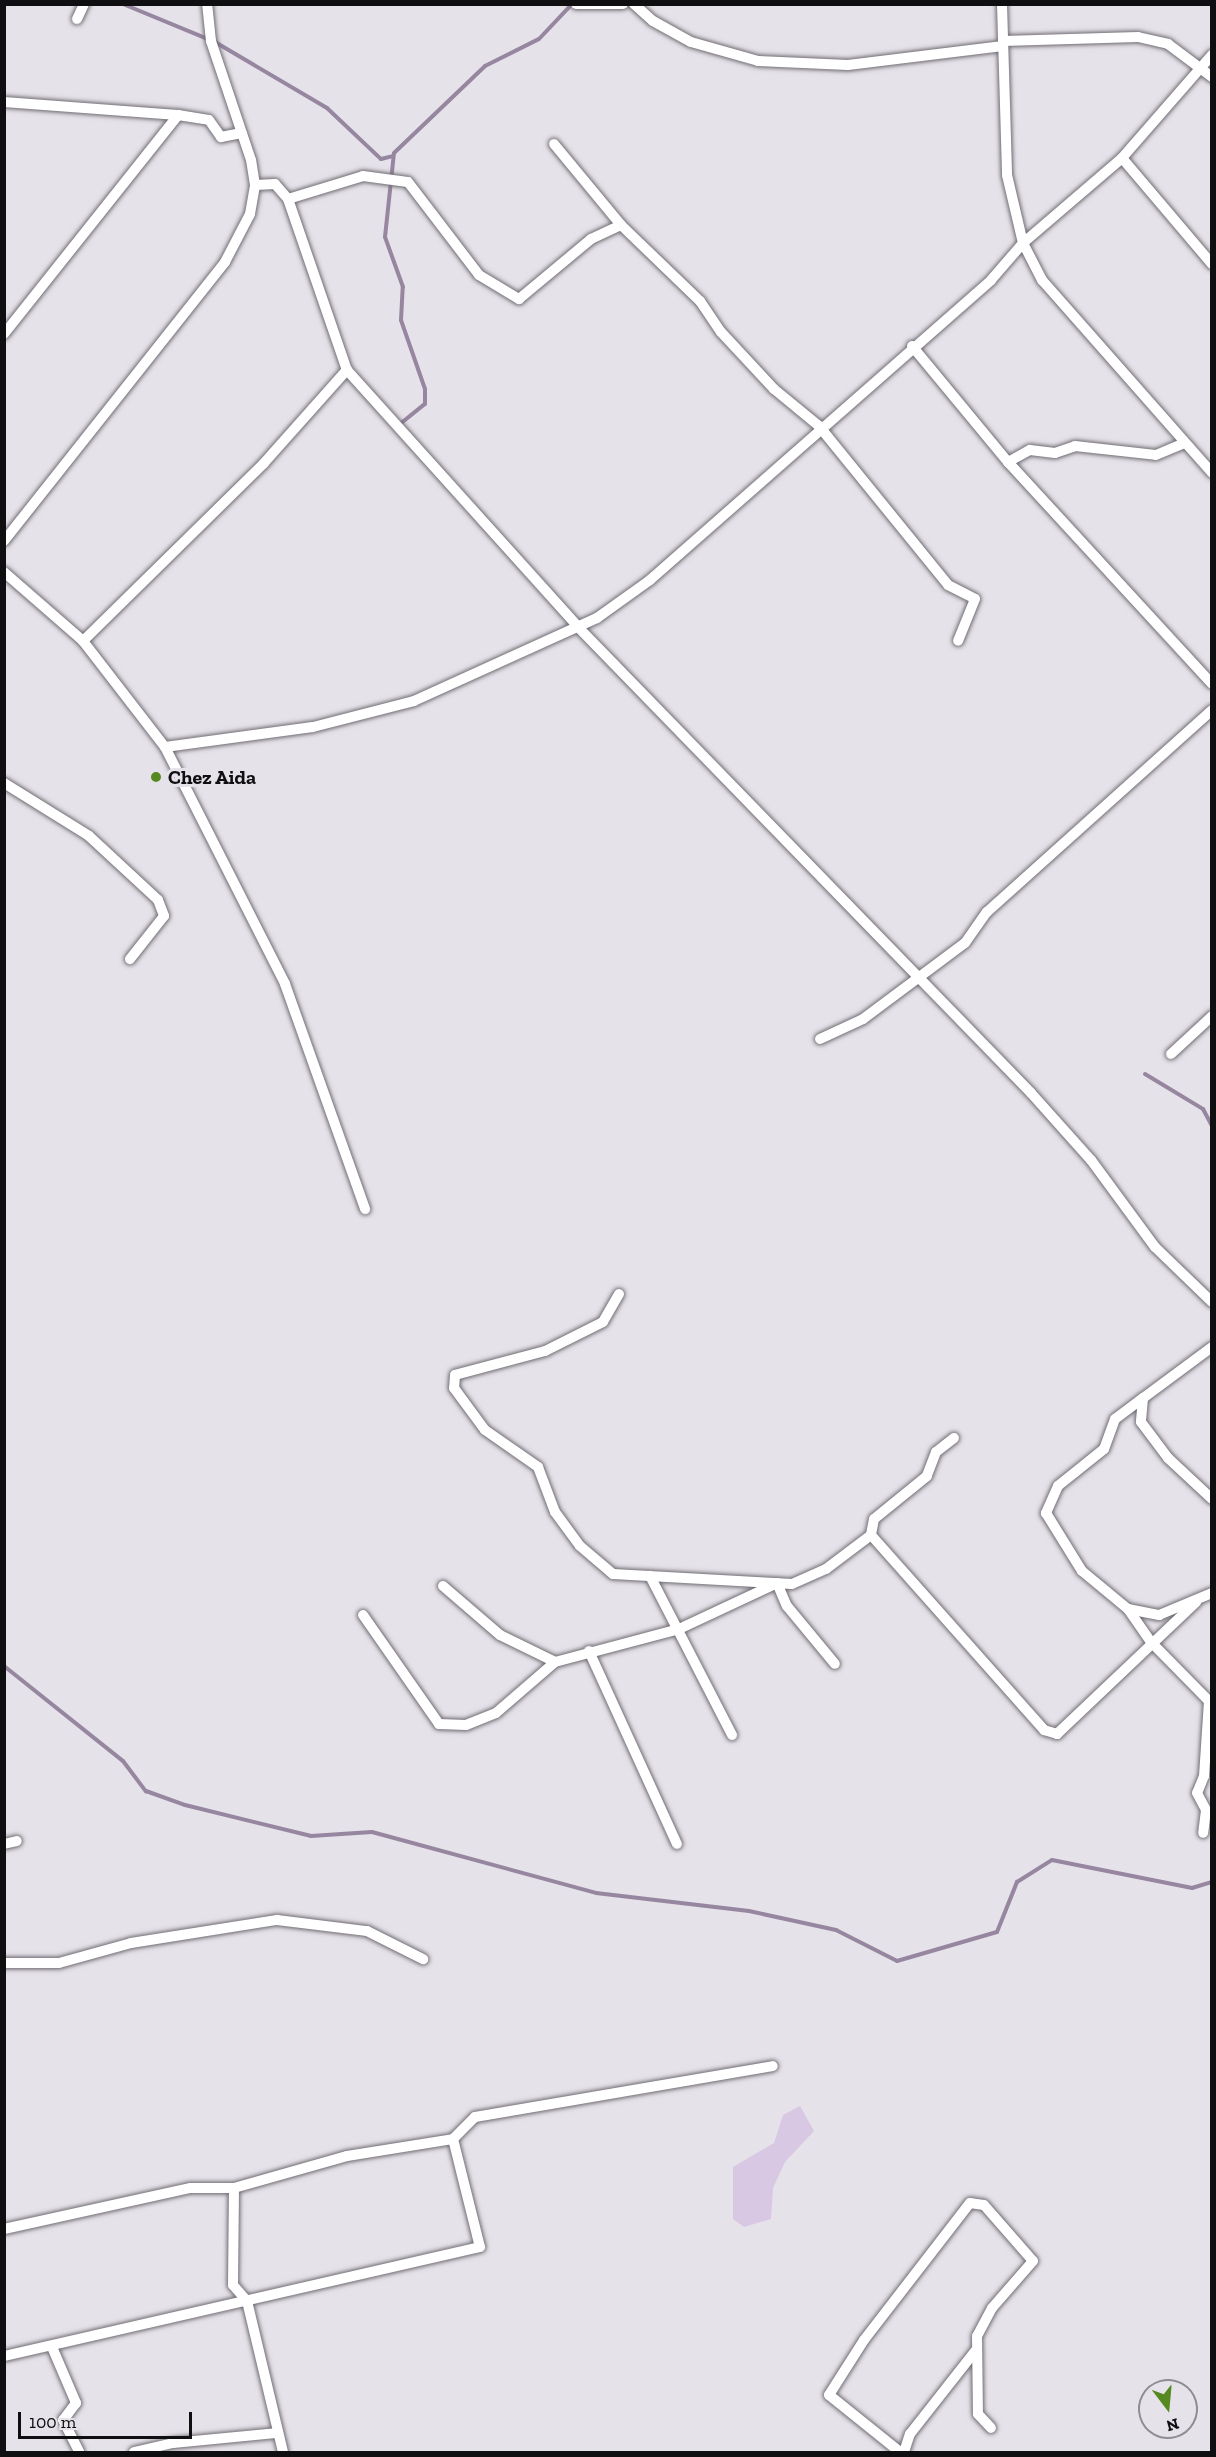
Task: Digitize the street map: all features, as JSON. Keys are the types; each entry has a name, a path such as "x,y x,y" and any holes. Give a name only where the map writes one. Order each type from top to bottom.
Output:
{"street":[{"path":"77,19 84,4"},
{"path":"4,541 225,262 250,214 255,185 242,133 211,41 207,4"},
{"path":"576,4 623,4"},
{"path":"634,4 653,21 691,42 758,61 848,65 1003,44 1138,37 1168,44 1212,77"},
{"path":"1002,4 1008,176 1023,243 1042,280 1182,444 1212,472"},
{"path":"165,747 313,727 414,701 578,627 650,580 819,426 991,280 1023,243 1122,158 1212,55"},
{"path":"4,102 178,115 209,120 221,137 242,133"},
{"path":"4,334 178,115"},
{"path":"554,144 621,225 700,301 721,332 774,389 819,426 948,585 975,599 958,641"},
{"path":"1122,158 1212,264"},
{"path":"288,200 363,176 408,182 479,275 519,299 591,239 621,225"},
{"path":"255,185 275,184 288,200 347,370 578,627 922,979 1091,1160 1155,1247 1212,1302"},
{"path":"912,346 1008,462 1212,684"},
{"path":"83,641 264,463 347,370"},
{"path":"1008,462 1030,450 1055,453 1075,446 1156,454 1182,444"},
{"path":"4,572 83,641 165,747 285,984 365,1209"},
{"path":"820,1039 863,1019 922,979 965,943 987,912 1212,710"},
{"path":"4,783 89,836 158,900 164,916 130,959"},
{"path":"1171,1054 1212,1016"},
{"path":"619,1294 603,1322 545,1351 455,1376 454,1388 485,1431 538,1467 555,1512 580,1546 612,1574 792,1584 826,1569 871,1535 874,1519 927,1476 936,1452 954,1438"},
{"path":"1203,1833 1206,1810 1197,1793 1204,1776 1209,1701 1151,1642 1128,1609 1082,1571 1046,1513 1058,1486 1104,1449 1115,1419 1212,1347"},
{"path":"1143,1398 1142,1430 1212,1499"},
{"path":"871,1535 1044,1730 1057,1734 1090,1698 1136,1663 1151,1642 1196,1602"},
{"path":"650,1576 732,1735"},
{"path":"363,1615 439,1724 466,1725 496,1713 555,1662 589,1651 679,1629 777,1583"},
{"path":"777,1583 787,1606 835,1664"},
{"path":"443,1586 500,1635 555,1662"},
{"path":"1128,1609 1159,1615 1196,1602 1212,1593"},
{"path":"589,1651 677,1844"},
{"path":"4,1844 17,1841"},
{"path":"4,1963 58,1963 131,1943 277,1920 367,1931 423,1959"},
{"path":"4,2229 191,2188 234,2188 347,2156 453,2139 475,2117 773,2066"},
{"path":"4,2356 52,2347 480,2247 453,2139"},
{"path":"234,2188 233,2285 247,2301 276,2433 283,2452"},
{"path":"976,2350 910,2434 902,2452 829,2395 864,2340 970,2203 984,2205 1033,2261 992,2308 976,2336 978,2414 991,2428"},
{"path":"52,2347 76,2403 63,2420 79,2452"},
{"path":"134,2452 173,2442 276,2433"}],"shaded area":[{"path":"800,2106 814,2131 785,2162 773,2188 771,2219 744,2227 733,2219 733,2167 774,2143 783,2115"}],"waterway":[{"path":"123,4 208,39"},
{"path":"400,424 425,404 425,389 401,320 403,287 385,237 394,153 485,66 539,39 572,4"},
{"path":"215,42 327,108 381,159 393,156"},
{"path":"1145,1074 1203,1109 1212,1126"},
{"path":"4,1666 123,1761 146,1791 185,1805 311,1836 372,1832 596,1893 749,1911 836,1930 897,1961 997,1932 1017,1882 1052,1860 1192,1888 1212,1882"}],"place":[{"name":"Chez Aida","path":"156,777"}]}
